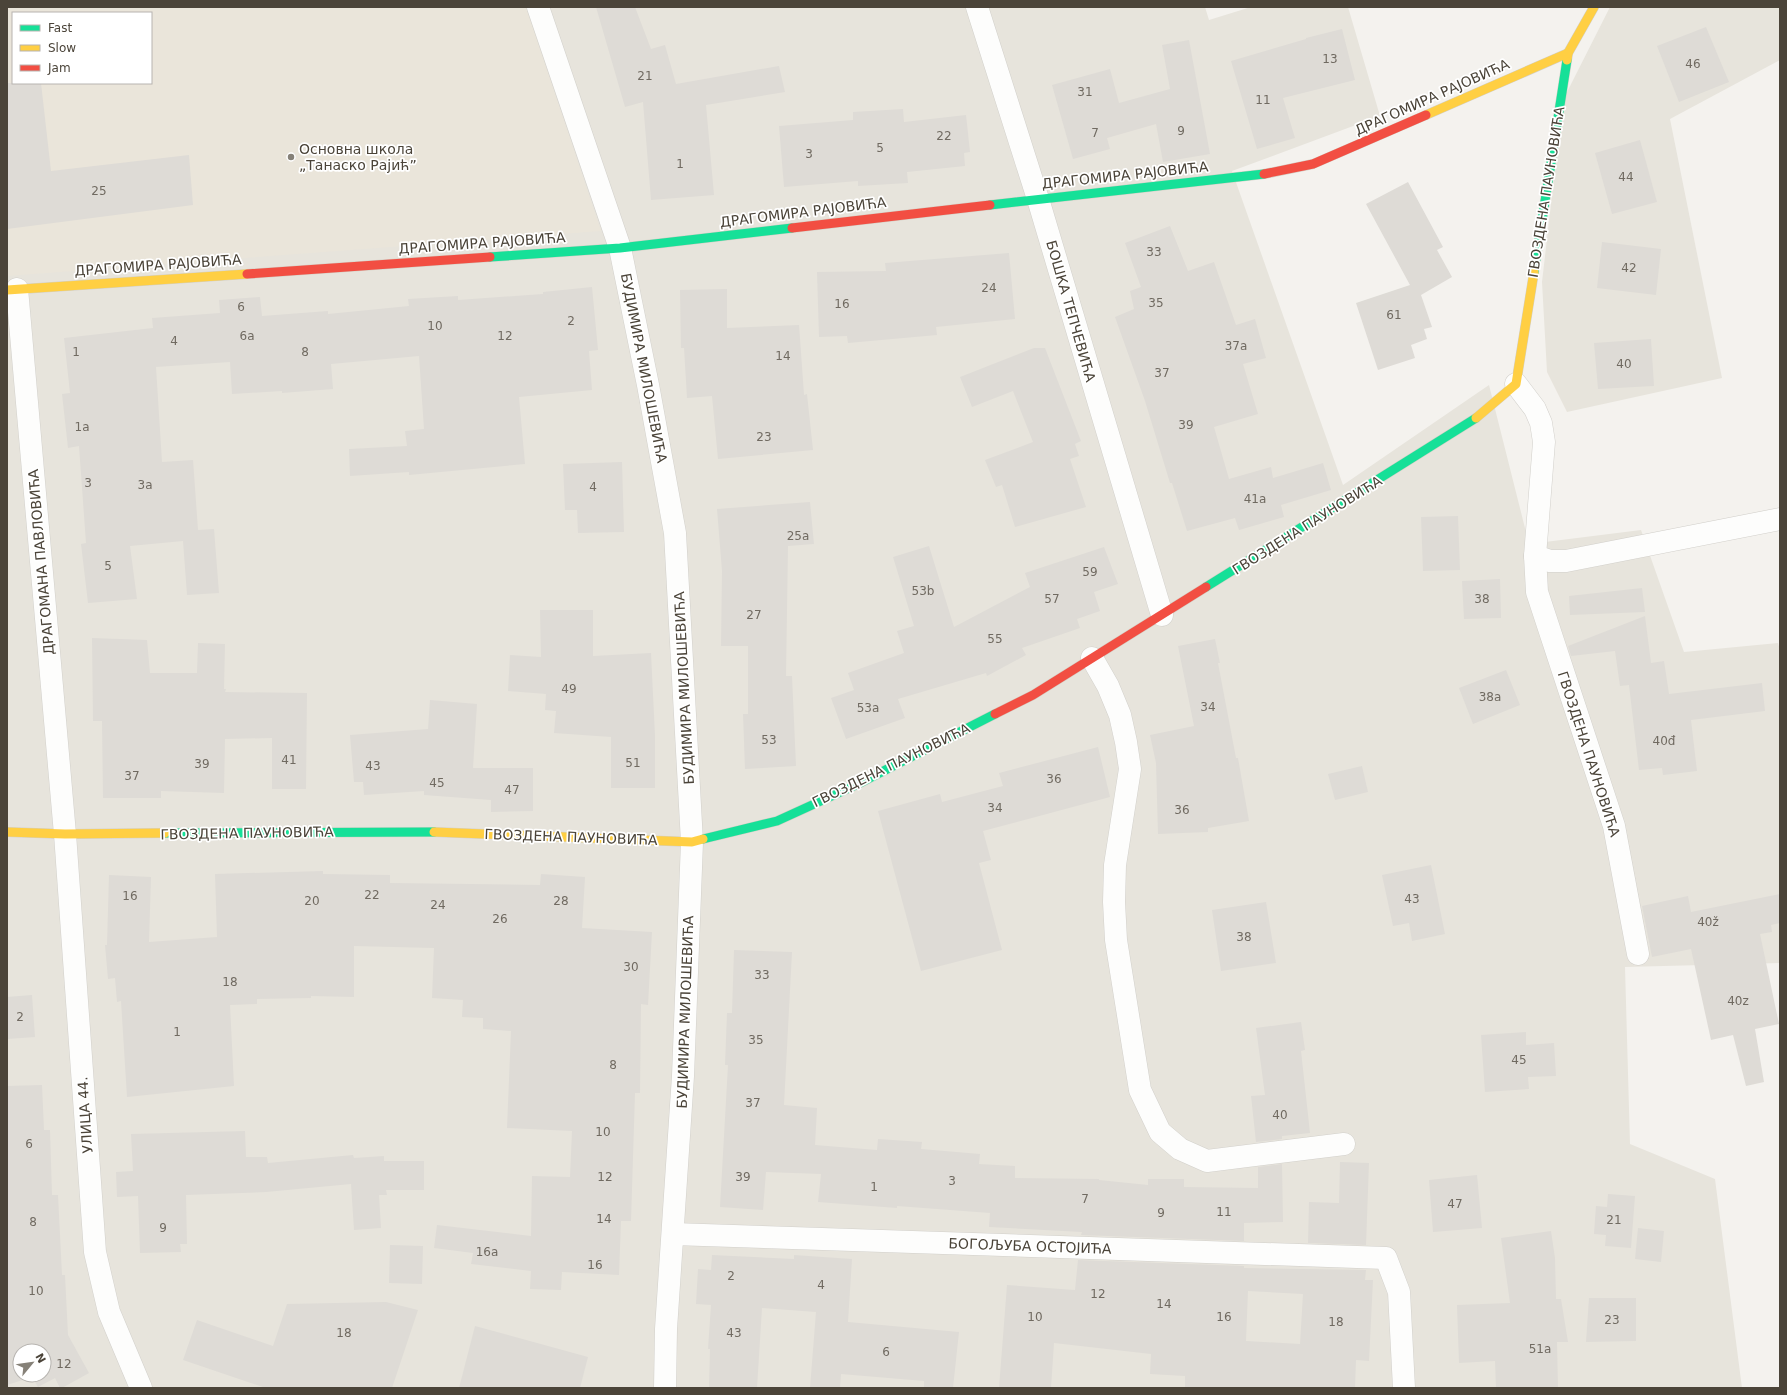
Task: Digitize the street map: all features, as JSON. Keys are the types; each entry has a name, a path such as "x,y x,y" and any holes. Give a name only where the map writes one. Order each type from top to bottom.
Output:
{"street":[{"name":"БУДИМИРА МИЛОШЕВИЋА","path":"538,7 620,248 648,385 675,533 692,842 683,1076 666,1329 665,1388"},
{"name":"БОШКА ТЕПЧЕВИЋА","path":"978,7 1038,199 1162,615"},
{"name":"ГВОЗДЕНА ПАУНОВИЋА","path":"7,832 64,834 411,831 692,842 777,821 858,784 1033,695 1470,423 1516,384 1568,52 1594,7"},
{"name":"ДРАГОМИРА РАЈОВИЋА","path":"12,290 620,248 1280,172 1314,164 1568,52"},
{"name":"ДРАГОМАНА ПАВЛОВИЋА","path":"12,290 64,834"},
{"name":"ГВОЗДЕНА ПАУНОВИЋА","path":"1516,384 1535,409 1541,423 1544,442 1535,556 1536,592 1614,826 1638,954"},
{"path":"1535,556 1550,561 1566,561 1780,519"},
{"path":"1092,658 1108,686 1120,715 1129,762 1130,769 1115,865 1114,902 1116,940 1140,1090 1160,1132 1180,1149 1207,1161 1344,1144"},
{"name":"УЛИЦА 44.","path":"64,834 95,1252 109,1312 141,1388"},
{"name":"БОГОЉУБА ОСТОЈИЋА","path":"673,1234 1386,1258 1399,1292 1404,1388"}],"shaded area":[{"path":"7,7 1205,7 1209,20 1251,7 1348,7 1380,116 1232,171 1343,485 1489,385 1529,544 1641,530 1684,652 1778,643 1780,650 1780,963 1625,967 1630,1144 1715,1179 1742,1388 7,1388"},
{"name":"Основна школа „Танаско Рајић”","path":"7,7 526,7 601,231 7,276"},
{"path":"1610,7 1780,7 1780,60 1670,119 1722,378 1567,412 1547,372 1542,282 1563,100"}],"building":[{"path":"596,7 635,7 651,49 665,45 676,84 779,66 785,92 706,105 714,195 651,200 643,102 625,107"},
{"path":"1706,27 1729,82 1679,102 1657,46"},
{"path":"1342,29 1355,80 1283,98 1295,138 1257,149 1231,61 1306,38"},
{"path":"1189,40 1210,154 1163,162 1156,124 1107,138 1110,149 1073,159 1052,85 1110,69 1119,103 1170,89 1162,45"},
{"path":"7,83 41,84 51,171 189,155 193,205 7,229"},
{"path":"903,109 904,122 966,115 970,152 964,153 965,166 907,172 908,183 858,186 858,181 784,187 779,126 853,120 853,112"},
{"path":"1640,140 1657,202 1612,214 1595,153"},
{"path":"1408,182 1443,247 1437,250 1452,277 1421,295 1432,327 1424,329 1427,339 1411,345 1415,358 1378,370 1356,303 1410,285 1366,204"},
{"path":"1170,226 1188,271 1214,262 1236,325 1255,319 1266,358 1243,364 1258,414 1214,427 1229,479 1271,467 1273,478 1323,463 1331,490 1281,505 1284,517 1239,530 1235,518 1187,531 1172,483 1170,483 1145,401 1115,317 1134,309 1130,291 1141,287 1125,243"},
{"path":"1602,242 1661,249 1656,295 1597,288"},
{"path":"1009,253 1015,319 936,327 937,335 848,343 847,336 819,337 817,272 886,271 885,263"},
{"path":"592,287 598,350 589,351 592,390 519,397 525,464 409,475 409,472 350,476 349,449 407,446 405,431 424,429 419,356 331,364 333,389 282,393 282,391 232,394 230,362 156,367 162,462 193,460 198,530 214,529 219,593 187,595 183,541 130,546 137,599 88,603 81,544 86,543 79,446 68,448 62,394 70,393 64,338 153,328 152,318 220,313 219,300 260,297 262,316 328,311 328,314 409,306 408,299 458,296 458,300 543,294 543,292"},
{"path":"727,289 727,328 799,325 804,395 807,394 813,450 718,459 712,396 687,398 684,348 681,348 680,290"},
{"path":"1651,339 1654,386 1598,389 1594,343"},
{"path":"1034,348 1045,348 1081,441 1075,444 1079,456 1070,459 1086,507 1015,527 1002,485 996,487 985,460 1033,442 1013,391 972,407 960,377"},
{"path":"622,462 624,532 578,533 577,510 565,510 563,464"},
{"path":"810,502 814,544 788,546 786,676 792,676 796,766 745,769 743,714 748,714 748,646 721,646 722,571 717,509"},
{"path":"1458,516 1460,570 1423,571 1421,517"},
{"path":"929,546 954,627 1030,587 1025,573 1104,547 1118,584 1094,592 1100,611 1077,619 1080,628 1022,648 1026,655 987,676 986,673 898,699 905,718 846,739 831,698 854,690 848,673 904,653 897,631 914,626 893,557"},
{"path":"1500,579 1501,618 1464,619 1462,581"},
{"path":"1642,588 1645,612 1570,615 1569,596"},
{"path":"540,610 593,610 593,656 651,653 655,736 655,788 611,788 611,737 554,733 556,711 545,710 546,694 508,691 510,655 541,657"},
{"path":"1645,616 1651,663 1664,661 1669,694 1762,683 1765,711 1691,720 1697,771 1663,775 1662,768 1639,770 1629,685 1620,686 1615,651 1571,656 1568,646"},
{"path":"92,638 147,640 150,673 197,673 198,643 225,644 225,692 307,693 306,789 272,789 272,738 225,739 224,793 161,791 161,798 103,798 102,721 93,721"},
{"path":"1215,639 1220,663 1218,663 1236,758 1238,758 1249,821 1208,828 1208,832 1158,834 1156,763 1150,735 1194,726 1178,646"},
{"path":"1506,670 1520,705 1473,724 1459,688"},
{"path":"430,700 477,704 473,768 533,768 533,811 491,812 491,800 424,795 424,791 364,795 363,782 354,782 350,735 428,729"},
{"path":"1098,747 1110,797 983,831 991,860 979,863 1002,950 921,971 878,811 940,794 942,802 1003,786 999,773"},
{"path":"1362,766 1368,792 1335,800 1328,774"},
{"path":"1431,865 1445,934 1412,941 1409,923 1393,926 1382,875"},
{"path":"323,871 323,874 390,875 390,883 540,885 541,874 585,877 582,928 652,932 648,1005 641,1004 640,1093 635,1093 631,1221 621,1221 619,1275 562,1272 561,1290 530,1289 531,1271 471,1264 473,1253 434,1248 437,1225 531,1236 532,1176 570,1177 572,1131 507,1128 511,1031 483,1029 483,1018 462,1017 463,1000 432,998 434,948 354,946 354,997 311,996 311,998 257,999 257,1004 230,1005 234,1086 127,1097 121,1001 117,1002 115,978 108,979 105,945 107,945 109,875 151,877 149,942 217,937 215,874"},
{"path":"1780,894 1780,923 1771,925 1772,932 1760,934 1779,1024 1755,1029 1764,1082 1746,1086 1733,1035 1711,1040 1691,949 1652,957 1642,906 1688,896 1691,912"},
{"path":"1266,902 1276,963 1221,971 1212,910"},
{"path":"734,950 792,952 784,1105 817,1108 815,1145 877,1150 878,1139 922,1142 921,1149 980,1154 979,1164 1015,1166 1015,1178 1099,1179 1148,1185 1148,1179 1184,1179 1184,1187 1258,1188 1258,1167 1282,1164 1283,1222 1244,1223 1244,1241 1081,1235 1082,1232 989,1227 990,1213 818,1202 821,1174 766,1172 763,1210 720,1207 728,1065 725,1065 727,1013 732,1013"},
{"path":"32,995 35,1037 7,1039 7,997"},
{"path":"1301,1022 1305,1050 1301,1051 1310,1133 1282,1136 1282,1139 1256,1142 1251,1096 1265,1095 1256,1028"},
{"path":"1526,1032 1526,1045 1554,1043 1556,1076 1528,1077 1529,1089 1485,1092 1481,1035"},
{"path":"42,1085 44,1130 50,1130 52,1195 58,1195 62,1275 65,1275 68,1335 89,1373 60,1388 55,1378 52,1380 52,1343 12,1343 12,1383 13,1383 7,1385 7,1086"},
{"path":"245,1131 246,1157 267,1157 268,1163 353,1155 354,1158 384,1156 384,1161 424,1161 424,1190 386,1190 387,1195 379,1195 381,1228 354,1230 351,1184 266,1192 186,1195 187,1244 180,1244 181,1252 140,1253 138,1196 117,1197 116,1172 133,1171 131,1134"},
{"path":"1340,1162 1369,1163 1366,1245 1308,1243 1309,1202 1339,1203"},
{"path":"1477,1175 1482,1228 1433,1232 1429,1180"},
{"path":"1608,1194 1635,1196 1631,1248 1605,1246 1606,1235 1594,1234 1596,1206 1607,1207"},
{"path":"1638,1228 1664,1231 1661,1262 1635,1259"},
{"path":"1551,1231 1555,1258 1556,1299 1561,1299 1568,1342 1557,1342 1558,1388 1496,1388 1495,1361 1459,1363 1457,1305 1510,1303 1501,1238"},
{"path":"390,1245 423,1246 422,1284 389,1283"},
{"path":"712,1255 794,1259 794,1255 852,1259 848,1322 959,1332 953,1388 924,1388 924,1381 841,1374 840,1388 810,1388 816,1312 762,1308 757,1388 709,1388 710,1349 708,1349 711,1305 696,1304 698,1269 711,1270"},
{"path":"1078,1260 1244,1266 1244,1268 1366,1270 1365,1280 1373,1280 1369,1361 1356,1360 1355,1388 1185,1388 1185,1376 1150,1374 1151,1354 1054,1343 1051,1388 999,1388 1007,1285 1075,1290","holes":["1248,1291 1303,1294 1300,1344 1246,1341"]},
{"path":"1589,1298 1636,1298 1636,1341 1586,1342"},
{"path":"386,1302 418,1310 392,1388 266,1388 183,1360 197,1320 273,1346 287,1304"},
{"path":"475,1326 588,1357 580,1388 459,1388"},
{"path":"36,1383 46,1383 38,1387"}],"traffic: fast":[{"path":"1534,272 1567,60"},
{"path":"990,205 1264,174"},
{"path":"490,257 620,248 792,228"},
{"path":"1206,587 1476,418"},
{"path":"703,839 777,821 858,784 995,714"},
{"path":"165,833 434,832"}],"traffic: slow":[{"path":"1567,60 1568,53 1594,7"},
{"path":"1426,115 1568,53"},
{"path":"1476,418 1516,384 1534,272"},
{"path":"7,290 247,274"},
{"path":"7,832 65,834 165,833"},
{"path":"434,832 692,842 703,839"}],"traffic: jam":[{"path":"1264,174 1313,164 1426,115"},
{"path":"792,228 990,205"},
{"path":"247,274 490,257"},
{"path":"995,714 1033,695 1206,587"}],"place":[{"name":"Основна школа „Танаско Рајић”","path":"291,157"}]}
